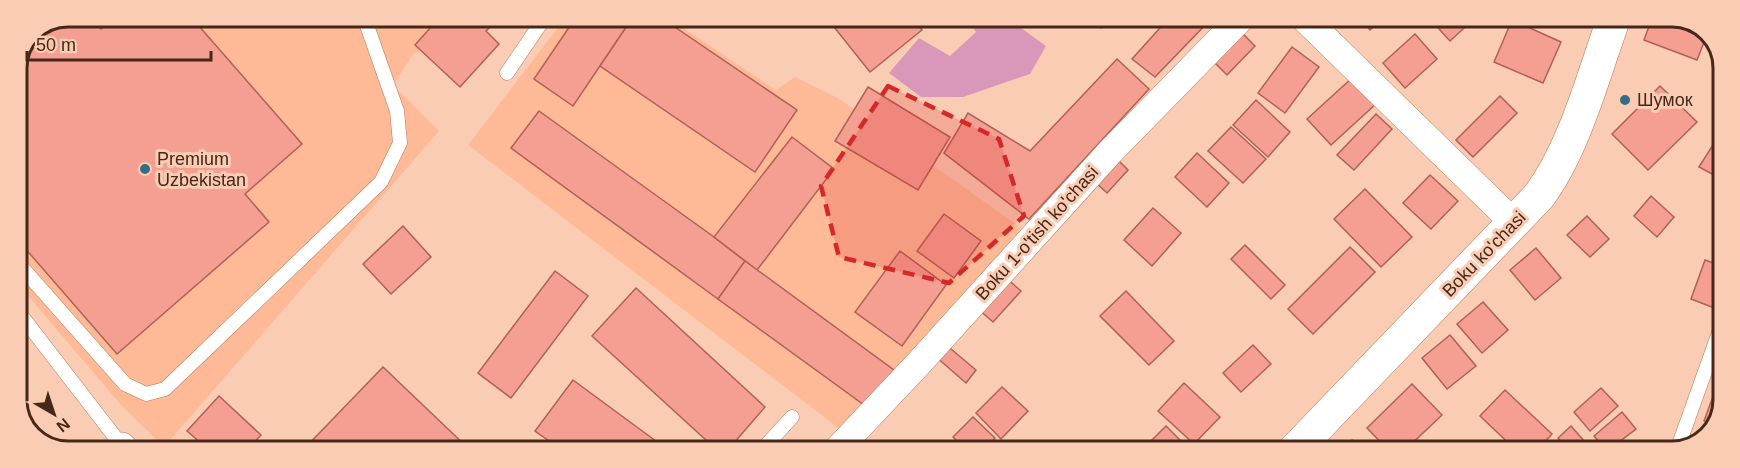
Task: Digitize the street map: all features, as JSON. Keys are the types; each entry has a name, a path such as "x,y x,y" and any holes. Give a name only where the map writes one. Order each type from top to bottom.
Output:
{"street":[{"name":"Boku 1-o'tish ko'chasi","path":"845,441 1109,153 1232,27"},
{"path":"1313,27 1514,223"},
{"name":"Boku ko'chasi","path":"1304,441 1539,196 1560,165 1611,27"}],"lane":[{"path":"27,273 125,384 146,394 165,389 381,182 400,143 397,111 368,27"},
{"path":"507,73 538,27"},
{"path":"27,323 119,441"},
{"path":"1681,440 1713,349"},
{"path":"770,441 792,417"}],"highlighted area":[{"path":"888,86 999,139 1024,216 949,283 839,257 821,186"}],"shaded area":[{"path":"68,27 473,27 413,54 393,85 439,131 169,441 158,441 122,406 27,295 27,68 30,53 39,39 53,30"},
{"path":"558,27 682,27 776,90 795,77 838,98 1021,228 849,436 468,145"},
{"path":"972,27 1020,27 1046,46 1030,74 963,97 921,97 889,73 919,38 950,56 976,32"}],"building":[{"name":"Premium Uzbekistan","path":"200,27 302,144 245,194 269,222 117,354 27,250 28,60 39,39 60,28"},
{"path":"431,27 490,27 486,31 499,44 460,87 415,45"},
{"path":"569,27 626,27 573,106 534,79"},
{"path":"626,27 675,27 797,110 755,172 600,66"},
{"path":"834,27 919,27 922,30 870,72"},
{"path":"1161,27 1203,27 1155,77 1132,59"},
{"path":"1437,27 1465,27 1450,41"},
{"path":"1509,27 1528,27 1561,42 1543,83 1494,62"},
{"path":"1649,27 1672,27 1685,29 1704,43 1697,60 1644,40"},
{"path":"1239,30 1255,46 1227,75 1211,59"},
{"path":"1415,34 1437,59 1405,88 1383,63"},
{"path":"1292,47 1319,67 1285,113 1258,93"},
{"path":"1117,59 1149,89 1029,219 944,153 968,113 1030,151"},
{"path":"1353,77 1377,103 1331,145 1307,119"},
{"path":"1660,86 1697,122 1648,170 1612,134"},
{"path":"868,87 950,137 918,190 835,141"},
{"path":"1500,96 1517,113 1473,157 1456,140"},
{"path":"1256,100 1290,132 1268,157 1233,125"},
{"path":"539,111 745,261 718,299 511,148"},
{"path":"1376,114 1392,129 1354,170 1337,155"},
{"path":"1231,127 1266,159 1243,183 1208,151"},
{"path":"792,137 834,169 757,270 714,237"},
{"path":"1713,145 1713,174 1699,167"},
{"path":"1197,153 1229,183 1207,207 1175,177"},
{"path":"1114,156 1128,170 1107,193 1092,179"},
{"path":"1430,175 1458,201 1431,229 1403,203"},
{"path":"1365,189 1412,237 1381,267 1334,219"},
{"path":"1651,196 1674,217 1657,237 1634,216"},
{"path":"1153,208 1181,233 1152,266 1124,240"},
{"path":"944,214 981,241 954,278 917,251"},
{"path":"1587,216 1609,239 1590,257 1567,235"},
{"path":"403,226 431,257 391,294 363,264"},
{"path":"1245,245 1285,285 1271,299 1231,259"},
{"path":"1350,247 1375,272 1313,334 1288,309"},
{"path":"1536,248 1561,278 1535,300 1510,270"},
{"path":"900,251 946,285 902,346 855,312"},
{"path":"1705,260 1713,263 1713,307 1691,299"},
{"path":"745,261 898,373 871,410 718,299"},
{"path":"555,271 588,296 511,398 478,373"},
{"path":"1005,277 1021,291 993,322 977,308"},
{"path":"636,288 765,407 736,441 707,441 592,336"},
{"path":"1126,291 1174,341 1149,365 1100,316"},
{"path":"1483,302 1508,330 1482,353 1457,324"},
{"path":"1450,335 1476,366 1447,389 1422,358"},
{"path":"945,344 976,370 966,383 935,356"},
{"path":"1253,345 1271,364 1241,392 1223,373"},
{"path":"383,367 461,441 312,441"},
{"path":"573,380 656,441 549,441 535,431"},
{"path":"1184,383 1220,417 1197,441 1191,441 1158,411"},
{"path":"1412,384 1442,415 1415,441 1379,441 1367,428"},
{"path":"1002,387 1028,411 1001,439 976,413"},
{"path":"1601,388 1618,406 1590,431 1574,412"},
{"path":"1505,390 1552,434 1545,441 1506,441 1480,416"},
{"path":"219,396 261,435 255,441 199,441 187,431"},
{"path":"1713,396 1711,413 1706,422 1704,421"},
{"path":"1622,412 1636,429 1620,441 1598,441 1594,436"},
{"path":"973,417 995,438 992,441 957,441 953,437"},
{"path":"1166,426 1181,441 1151,441"},
{"path":"1571,426 1584,441 1561,441 1558,438"}],"place":[{"name":"Шумок","path":"1625,100"},
{"name":"Premium Uzbekistan","path":"145,169"}]}
